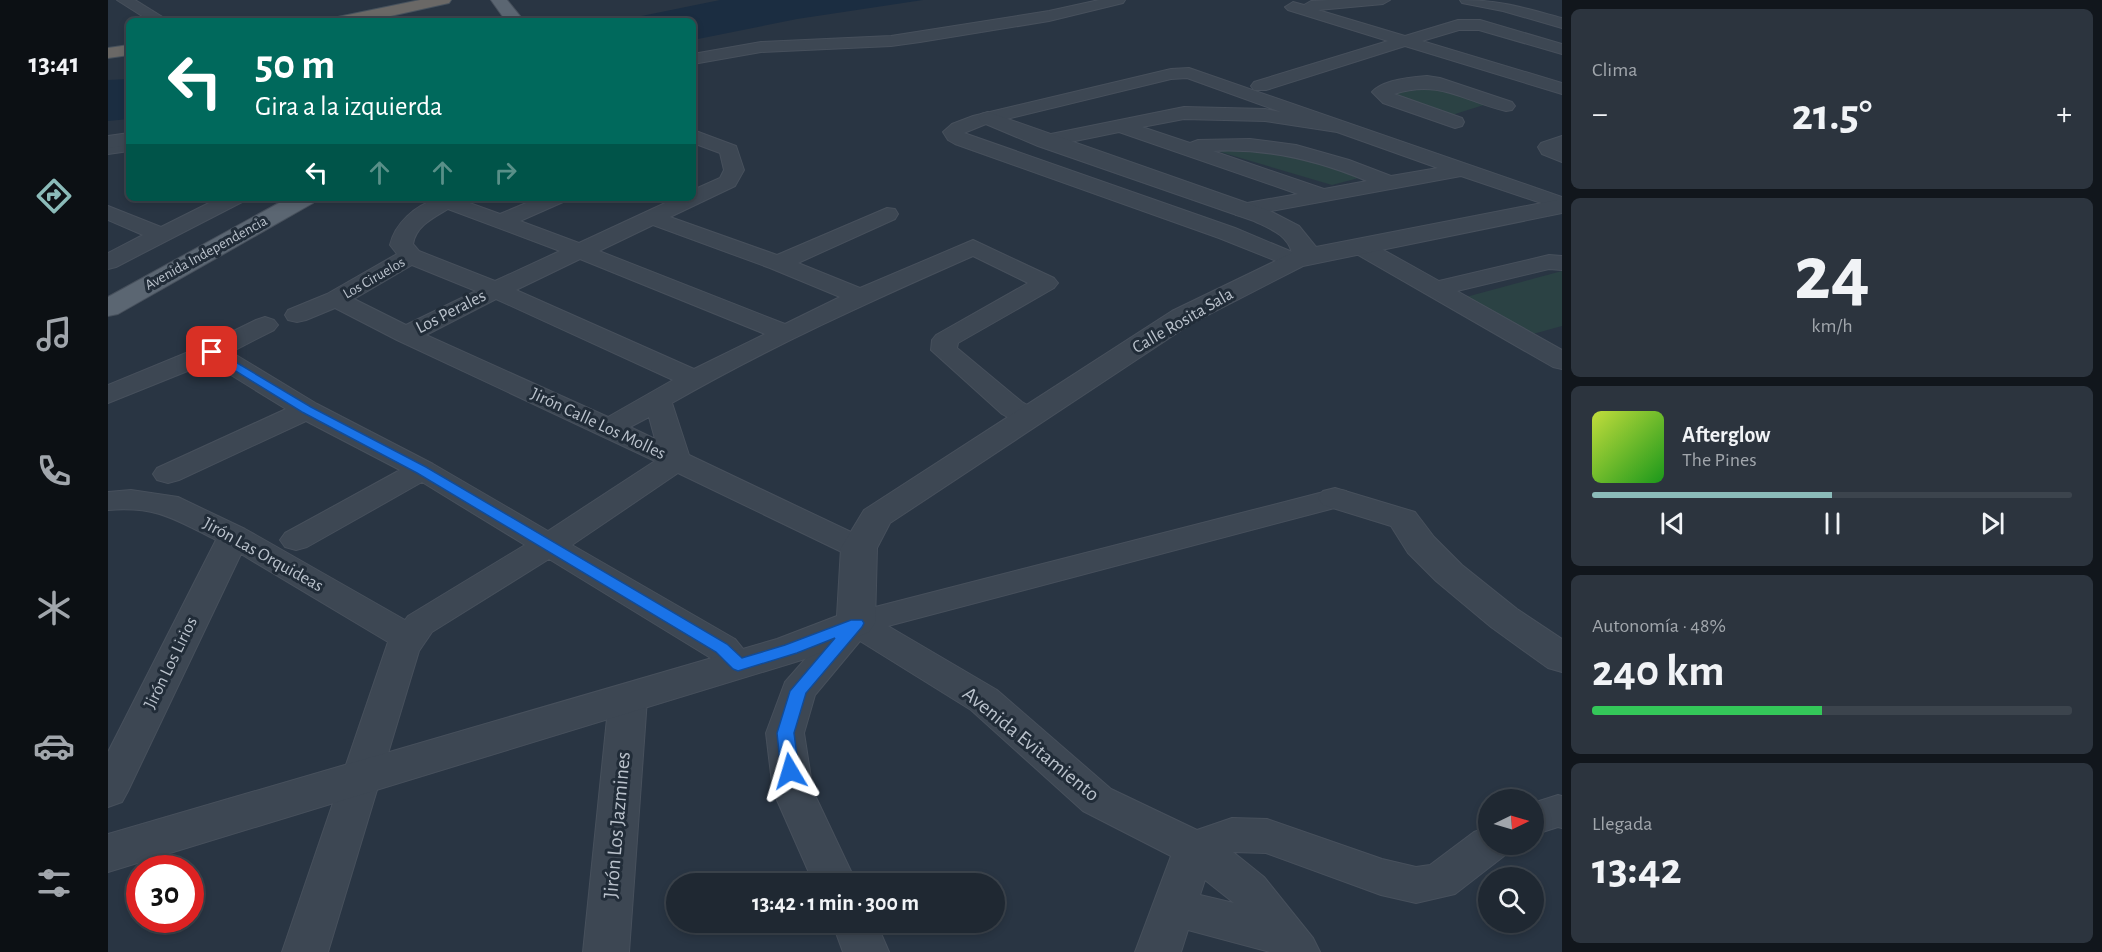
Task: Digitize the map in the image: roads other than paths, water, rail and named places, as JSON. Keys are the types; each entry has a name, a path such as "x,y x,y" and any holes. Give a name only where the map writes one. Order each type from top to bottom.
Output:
{"highway":[{"path":"358,18 443,0"},
{"path":"108,53 126,50"}],"main road":[{"path":"499,0 513,18"},
{"name":"Avenida Independencia","path":"108,308 300,201"}],"street":[{"path":"696,58 761,47 920,37 1049,16 1118,0"},
{"path":"1383,0 1293,7 1561,88"},
{"path":"1467,0 1505,7 1562,23"},
{"path":"108,5 125,2 155,18"},
{"path":"1046,141 1184,113 1458,25 1468,24 1556,47"},
{"path":"1482,65 1556,47"},
{"path":"988,118 1046,141 1244,210 1293,231 1302,241 1300,259 955,136 953,132 958,128 988,118 1171,74 1198,75 1255,90 1341,127 1562,205"},
{"path":"1455,122 1389,99 1381,92 1413,81 1434,82 1506,106"},
{"path":"1393,144 1561,88"},
{"path":"1184,113 1265,115 1341,127"},
{"path":"1118,125 1323,195"},
{"name":"Los Perales","path":"696,138 729,150 734,170 732,176 718,188 696,197"},
{"path":"108,142 126,139"},
{"path":"1562,142 1548,147 1549,150 1562,156"},
{"path":"1183,147 1234,143 1291,149 1358,169 1390,183"},
{"path":"108,148 126,145"},
{"path":"1244,210 1463,170"},
{"path":"108,262 229,201"},
{"path":"449,201 423,216 403,234 401,245 411,256 496,290 694,379"},
{"path":"453,201 500,222 580,251 787,334"},
{"path":"500,222 549,201"},
{"name":"Los Perales","path":"406,335 496,290 688,201"},
{"name":"Calle Rosita Sala","path":"860,548 876,517 1028,417 1182,317 1300,259 1562,205"},
{"path":"108,212 161,234"},
{"path":"778,263 888,214"},
{"path":"650,217 778,263 860,297"},
{"path":"609,428 658,402 694,379 860,297 973,247 1046,283 945,340 944,350 1012,408 1028,417"},
{"path":"1361,247 1562,361"},
{"name":"Los Ciruelos","path":"297,315 336,299 411,256"},
{"path":"1436,290 1550,262 1562,262"},
{"name":"Jirón Calle Los Molles","path":"336,299 406,335 609,428 860,548"},
{"path":"108,395 212,352 265,325"},
{"path":"1534,345 1562,337"},
{"path":"212,352 307,410 422,470 549,545 722,648 738,665"},
{"path":"305,952 402,648 420,624 549,545 676,461 658,402"},
{"path":"168,474 307,410"},
{"path":"296,540 422,470"},
{"path":"108,853 791,649 856,623 1335,498 1403,519 1421,545 1449,573 1504,618 1562,658"},
{"name":"Jirón Las Orquideas","path":"108,501 131,499 168,504 234,536 409,638"},
{"name":"Jirón Los Lirios","path":"108,791 234,536"},
{"path":"831,873 793,791 786,733 798,691 856,623 860,548"},
{"name":"Avenida Evitamiento","path":"856,623 984,700 1097,800 1196,848 1249,890 1290,943"},
{"name":"Jirón Los Jazmines","path":"606,952 628,699"},
{"path":"1544,815 1562,812"},
{"path":"1158,952 1196,848 1232,835 1267,836 1381,877 1416,885 1440,881 1478,852"},
{"path":"1174,908 1290,943"},
{"path":"858,933 866,952"}],"water":[{"path":"720,0 923,0 797,19 696,39 696,18 632,18"},
{"path":"126,79 126,119 108,121 108,80"}]}
